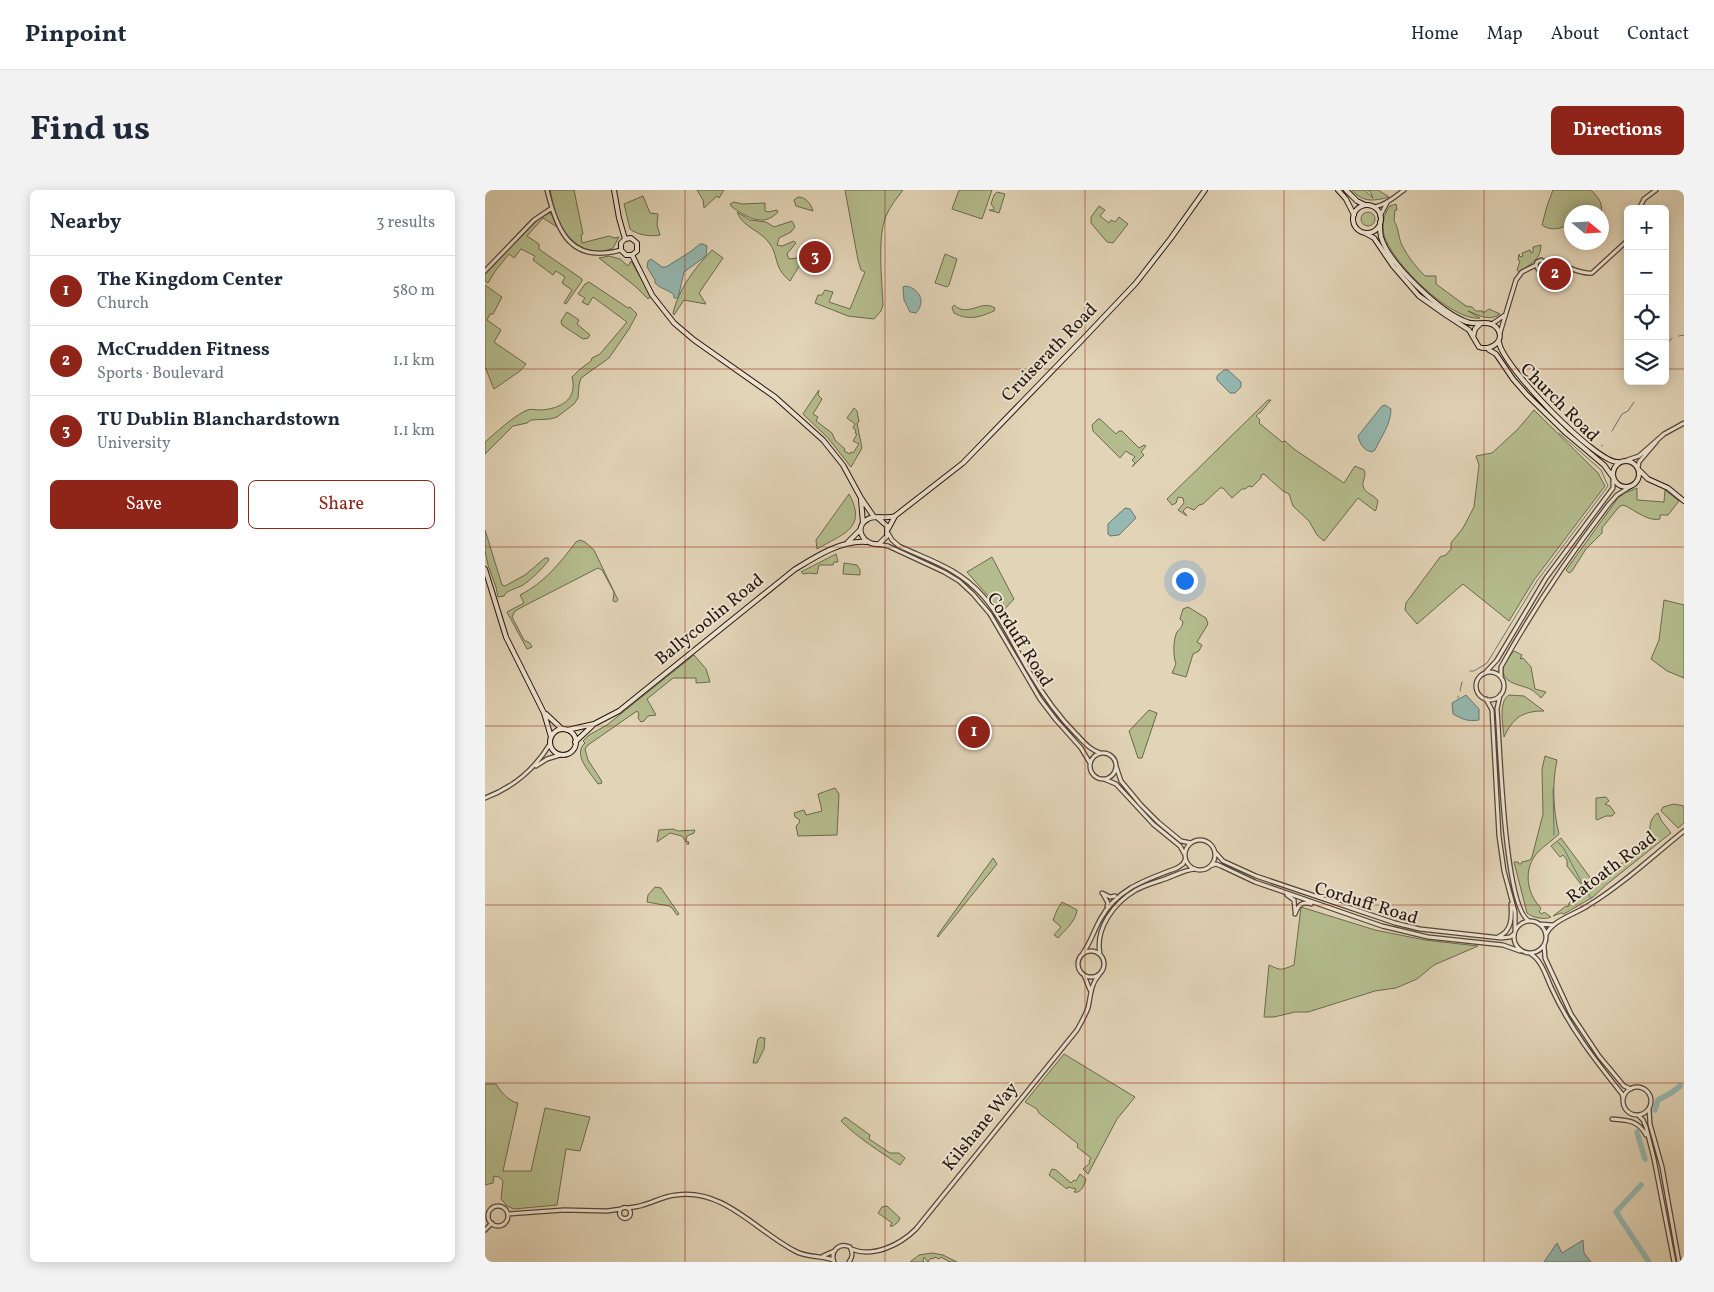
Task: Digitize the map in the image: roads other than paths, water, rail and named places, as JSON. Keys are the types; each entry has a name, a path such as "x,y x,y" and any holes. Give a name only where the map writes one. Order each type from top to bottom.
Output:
{"main road":[{"path":"614,190 625,239"},
{"name":"Cruiserath Road","path":"888,531 895,516 963,463 1136,283 1205,190"},
{"path":"1338,190 1350,206 1355,226 1374,238 1393,266 1419,296 1469,330 1479,347 1486,349 1494,347 1500,335 1496,327 1492,324 1471,324 1458,318 1417,286 1401,269 1385,246 1381,237 1380,216 1374,207 1357,201 1346,190"},
{"path":"1353,215 1359,207 1365,205"},
{"path":"1365,232 1375,230 1380,222"},
{"path":"631,238 637,243 637,251 632,255 626,255 621,250 621,243 625,239 631,238"},
{"path":"632,255 653,295 674,323 694,340 775,397 800,418 835,453 872,515 877,518 885,523 888,531 885,540 876,544 866,542 862,536 861,529 869,518 877,518 887,518 895,516"},
{"path":"1473,338 1475,329 1482,323"},
{"name":"Church Road","path":"1499,340 1507,361 1531,391 1582,439 1609,461 1618,462"},
{"name":"Church Road","path":"1486,349 1496,354 1513,379 1540,409 1604,465 1613,477"},
{"path":"1648,480 1631,461 1618,462 1613,468 1613,477 1618,485 1622,487 1631,486 1641,480 1648,480 1668,488 1684,501"},
{"path":"1636,482 1639,477 1638,469"},
{"path":"861,498 863,524"},
{"name":"Ballycoolin Road","path":"565,730 594,724 619,711 794,570 813,558 848,542 861,529"},
{"name":"Ballycoolin Road","path":"848,542 866,542"},
{"path":"485,569 506,637 544,713 551,738"},
{"path":"544,713 573,735 574,748 570,752 560,755 552,750 551,738 555,731 565,730"},
{"name":"Ballycoolin Road","path":"575,742 594,724"}],"street":[{"path":"547,190 562,233 576,247 595,254 621,250"},
{"path":"1374,207 1379,206 1405,190"},
{"path":"1641,205 1644,199 1656,190"},
{"path":"1380,216 1389,200"},
{"path":"485,272 534,220 552,208"},
{"path":"1536,266 1541,270 1546,265 1558,264 1585,273 1593,272 1624,244"},
{"path":"1500,335 1513,285 1518,277 1527,269 1536,266 1537,262 1541,260 1546,265"},
{"path":"1492,324 1506,315"},
{"path":"1627,460 1639,456 1657,439 1684,423"},
{"path":"1638,469 1639,462 1657,439"},
{"path":"1500,696 1494,700 1486,699 1479,695 1476,687 1479,678 1497,660 1547,578 1613,488 1613,477"},
{"path":"1546,935 1538,924 1529,921 1523,916 1510,870 1505,836 1497,709 1504,688 1499,672 1557,575 1609,504 1617,495 1631,486"},
{"name":"Corduff Road","path":"888,531 892,540 899,546 949,568 978,591 997,614 1029,671 1053,706 1091,749 1100,753"},
{"name":"Corduff Road","path":"876,544 888,546 944,572 959,581 973,594 990,614 1040,699 1081,748 1090,763"},
{"path":"1484,674 1493,673 1501,677"},
{"path":"1486,699 1492,710 1499,836 1516,917 1514,944 1520,951 1531,954 1539,962 1578,1037 1622,1094 1625,1110 1633,1115 1638,1115 1646,1112 1649,1108"},
{"path":"485,798 514,785 533,767 550,744"},
{"path":"1185,855 1180,846 1153,824 1116,784 1098,778 1093,774 1090,763 1093,757 1100,753 1106,753 1111,756 1121,781 1141,805 1181,841 1191,843"},
{"path":"533,767 547,759 560,755"},
{"path":"1104,779 1114,773 1116,766"},
{"name":"Ratoath Road","path":"1538,924 1553,924 1575,914 1599,898 1684,831"},
{"path":"1083,974 1091,977 1099,975 1104,965 1098,941 1111,913 1123,900 1136,890 1150,884 1184,871 1204,870 1211,866 1215,861 1215,852 1208,842 1200,840 1187,844 1185,860 1189,866 1195,869"},
{"name":"Corduff Road","path":"1215,852 1223,861 1250,874 1395,924 1493,938 1507,938 1514,932"},
{"path":"1091,990 1078,965 1108,903 1102,893 1111,897 1141,881 1177,868 1185,860"},
{"name":"Corduff Road","path":"1211,866 1216,864 1269,888 1381,926 1411,934 1503,945 1520,951"},
{"path":"1269,888 1292,898 1295,903 1295,914 1298,906 1305,902 1338,911"},
{"path":"1106,909 1123,892"},
{"path":"1493,938 1504,934 1509,928 1512,916 1510,893"},
{"path":"1514,932 1519,925 1529,921"},
{"path":"1553,924 1546,935 1544,945 1545,958 1548,965 1576,1021 1591,1046 1621,1083 1631,1089"},
{"path":"1531,954 1539,951 1544,945"},
{"path":"1083,953 1091,950 1100,954"},
{"name":"Kilshane Way","path":"852,1258 857,1254 893,1246 906,1239 916,1229 1077,1030 1086,1014 1091,990 1095,979 1099,975"},
{"path":"1623,1098 1626,1092 1631,1089 1638,1088 1648,1093 1650,1100 1650,1124 1661,1167 1679,1262"},
{"path":"1638,1115 1643,1120 1646,1128 1654,1159 1674,1262"},
{"path":"1612,1119 1629,1120 1641,1128 1648,1139 1654,1159"},
{"path":"508,1214 564,1210 607,1211 640,1206 675,1195 699,1195 711,1198 733,1209 794,1251 807,1256 822,1257 833,1261 834,1251"},
{"path":"501,1206 508,1214 504,1223 498,1225 492,1223 489,1217 492,1208 501,1206"},
{"path":"607,1211 626,1218 640,1206"},
{"path":"627,1208 630,1213"},
{"path":"620,1215 621,1209"},
{"path":"485,1230 492,1223"},
{"name":"Kilshane Way","path":"834,1251 843,1245 864,1252"},
{"path":"849,1262 852,1258 851,1249"},
{"path":"822,1257 834,1251"}],"water":[{"path":"700,244 707,246 706,256 684,272 678,298 674,298 672,293 655,283 647,267 648,261 651,259 662,267 666,267"},
{"path":"906,286 915,290 920,296 921,305 916,313 910,312 904,300 903,287"},
{"path":"1224,370 1228,370 1241,382 1241,387 1235,393 1230,393 1217,380 1217,376"},
{"path":"1385,405 1391,409 1388,425 1375,450 1372,452 1366,450 1358,436 1382,406"},
{"path":"1125,508 1130,509 1136,518 1119,535 1110,536 1108,534 1108,524"},
{"path":"1466,695 1479,709 1479,720 1465,720 1453,714 1452,703"},
{"path":"1583,1240 1584,1253 1591,1262 1544,1262 1557,1243 1562,1253"}],"waterway":[{"path":"1679,336 1684,335"},
{"path":"1669,341 1672,338"},
{"path":"1612,431 1622,414 1628,411 1634,402"},
{"path":"1470,671 1474,671 1487,663 1537,581 1608,486 1601,470 1559,433"},
{"path":"1460,691 1462,682"},
{"path":"1553,789 1554,835"},
{"path":"1558,842 1564,849 1583,885"},
{"path":"1587,891 1591,899"},
{"path":"1655,1110 1658,1100 1680,1086"},
{"path":"1637,1132 1645,1159"},
{"path":"1641,1185 1616,1212 1649,1262"}],"place":[{"name":"TU Dublin Blanchardstown","path":"815,257"},
{"name":"McCrudden Fitness","path":"1555,274"},
{"name":"The Kingdom Center","path":"974,732"}]}
